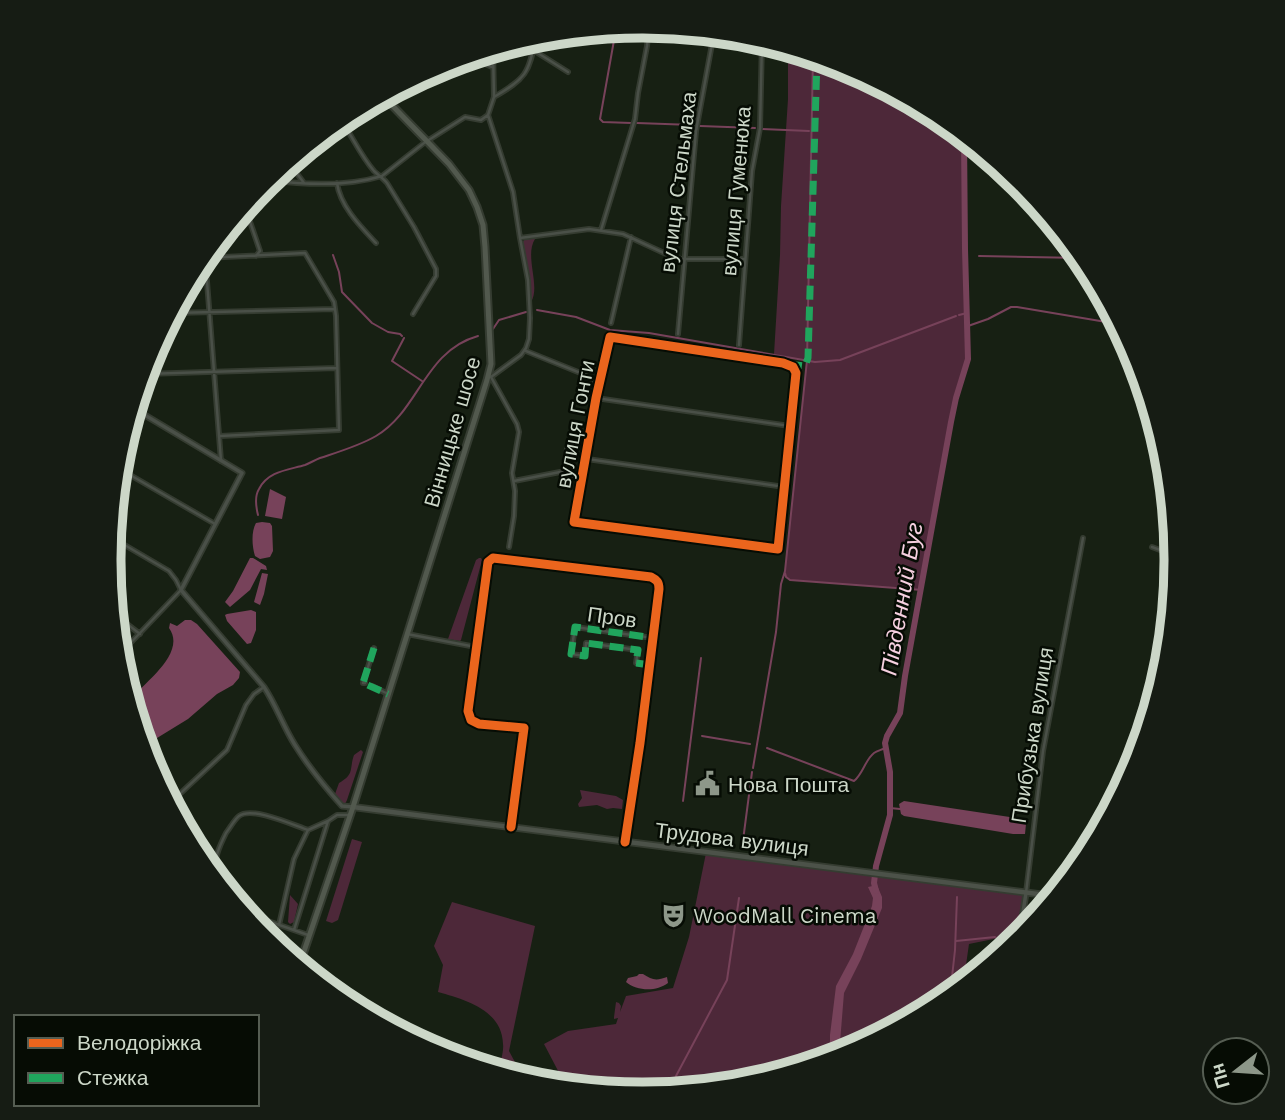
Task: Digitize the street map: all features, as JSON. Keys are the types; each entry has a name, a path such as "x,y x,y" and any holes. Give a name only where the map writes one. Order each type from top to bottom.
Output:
{"main road":[{"name":"Вінницьке шосе","path":"303,955 353,807 490,376 491,351 483,225 469,190 460,177 428,140 391,103"},
{"name":"Трудова вулиця","path":"353,807 1042,895"}],"street":[{"path":"601,230 635,118 648,38"},
{"name":"вулиця Стельмаха","path":"677,334 696,131 712,43"},
{"path":"494,97 514,85 525,73 533,51"},
{"path":"534,51 568,72"},
{"name":"вулиця Гуменюка","path":"739,345 752,171 760,128 762,53"},
{"path":"285,181 351,183 382,176 428,140 465,117 481,120 488,115 494,97 494,60"},
{"path":"484,63 494,68"},
{"path":"488,115 513,192 528,280 529,339 521,355 490,376 519,432 512,472 515,491 509,547"},
{"path":"347,130 376,174 382,176 436,268 436,276 413,314"},
{"path":"295,171 304,183"},
{"path":"337,183 348,209 376,243"},
{"path":"249,218 260,251 256,256"},
{"path":"520,238 589,229 601,230 631,237 664,253 684,258 745,259"},
{"path":"611,323 631,237"},
{"path":"219,257 305,253 334,302 339,430 220,436"},
{"path":"207,274 221,461"},
{"path":"184,313 334,309"},
{"name":"вулиця Гонти","path":"785,487 778,549 574,522 610,337 783,363 793,367 796,373 791,427"},
{"path":"524,350 583,374 599,384"},
{"path":"156,374 337,368"},
{"path":"586,459 785,487 791,427 596,398"},
{"path":"128,646 181,590 242,473 143,413"},
{"path":"563,472 574,429"},
{"path":"513,481 563,472 582,477"},
{"path":"128,474 215,524"},
{"name":"Прибузька вулиця","path":"1022,917 1043,751 1083,538"},
{"path":"121,543 169,571 181,590 264,687 302,755 342,806 353,807"},
{"path":"1152,547 1164,551"},
{"path":"511,827 524,728 479,724 471,720 468,711 488,562 493,558 656,579 659,589 654,638 625,842"},
{"path":"124,622 140,634"},
{"name":"Пров","path":"650,665 636,663 638,650 586,643 585,656 571,654 575,627 654,638"},
{"path":"407,634 476,647"},
{"path":"365,684 363,683 374,649"},
{"path":"372,686 388,694"},
{"path":"178,796 227,750 246,705 264,687"},
{"path":"216,859 217,852 232,825 242,814 248,812 308,830"},
{"path":"279,925 292,866 308,830 337,815 350,815"},
{"path":"294,930 329,820"},
{"path":"266,920 310,935"}],"shaded area":[{"path":"788,59 873,92 932,126 964,149 968,359 951,422 922,590 790,580 786,577 807,361 774,354"},
{"path":"525,239 535,239 531,254 534,295 531,302 522,243"},
{"path":"270,489 286,497 282,519 265,516"},
{"path":"256,523 272,526 273,551 270,557 260,559 255,556 253,535"},
{"path":"250,558 266,566 267,570 261,569 250,590 230,607 225,602"},
{"path":"476,560 482,560 461,640 448,639"},
{"path":"262,573 268,574 260,605 254,602"},
{"path":"251,610 256,612 256,630 251,643 247,644 225,615"},
{"path":"185,620 197,624 240,672 239,678 188,719 154,740 138,692 169,657 173,647 170,623 177,626"},
{"path":"361,750 363,752 347,800 343,804 335,794 339,783 349,774 354,755"},
{"path":"580,790 616,796 623,800 622,809 607,809 597,805 579,807 582,798"},
{"path":"904,801 1023,819 1026,824 1025,834 904,816 899,804"},
{"path":"352,839 362,842 338,920 332,923 326,921"},
{"path":"706,853 1024,894 1020,919 1002,937 969,944 965,969 960,974 903,1012 842,1042 777,1064 711,1077 642,1082 560,1074 544,1044 568,1031 616,1024 616,1002 621,1006 620,1012 626,996 673,988 689,937"},
{"path":"877,885 882,897 882,908 844,993 840,1043 830,1046 836,986 853,954 872,906 873,898 868,887"},
{"path":"290,895 298,904 294,922 290,924 288,922"},
{"path":"452,902 535,926 509,1051 517,1066 500,1062 503,1044 501,1032 489,1015 471,1003 438,992 443,965 434,946"},
{"path":"639,974 654,979 667,977 668,983 647,989 626,982 628,978"}],"waterway":[{"path":"614,40 600,119 603,122 631,123"},
{"path":"753,768 785,571 807,360 813,67"},
{"path":"637,123 693,125"},
{"path":"700,126 755,128"},
{"path":"762,129 809,131"},
{"name":"Південний Буг","path":"876,891 876,866 890,815 890,772 885,743 900,713 951,422 968,359 964,149"},
{"path":"333,255 342,292 372,323 402,336"},
{"path":"979,256 1067,258"},
{"path":"968,326 1011,307 1106,322"},
{"path":"537,310 576,317 610,330 649,333 815,362 840,360 956,316"},
{"path":"493,329 499,320 526,312"},
{"name":"Південний Буг","path":"959,315 967,313"},
{"path":"258,515 256,495 268,478 376,436 402,412 445,354 478,336"},
{"path":"404,338 392,361 422,381"},
{"path":"785,573 790,580 922,590"},
{"path":"683,801 701,658"},
{"path":"702,736 750,744"},
{"path":"767,748 854,781 871,756 885,748"},
{"path":"742,848 752,772"},
{"path":"890,808 900,809"},
{"path":"952,980 957,897"},
{"path":"675,1080 727,980 739,898"},
{"path":"956,941 995,937"}],"marked path":[{"path":"788,364 805,366 808,358 817,69"},
{"path":"650,665 636,663 638,650 586,643 585,656 571,654 575,627 654,638"},
{"path":"374,648 363,683 388,694"}],"cycle path":[{"path":"610,337 783,363 793,367 796,373 778,549 574,522 610,337"},
{"path":"511,827 524,728 479,724 471,720 468,711 488,562 493,558 651,577 658,583 640,743 625,842"}],"place":[{"name":"Нова Пошта","path":"708,784"},
{"name":"WoodMall Cinema","path":"673,915"}]}
